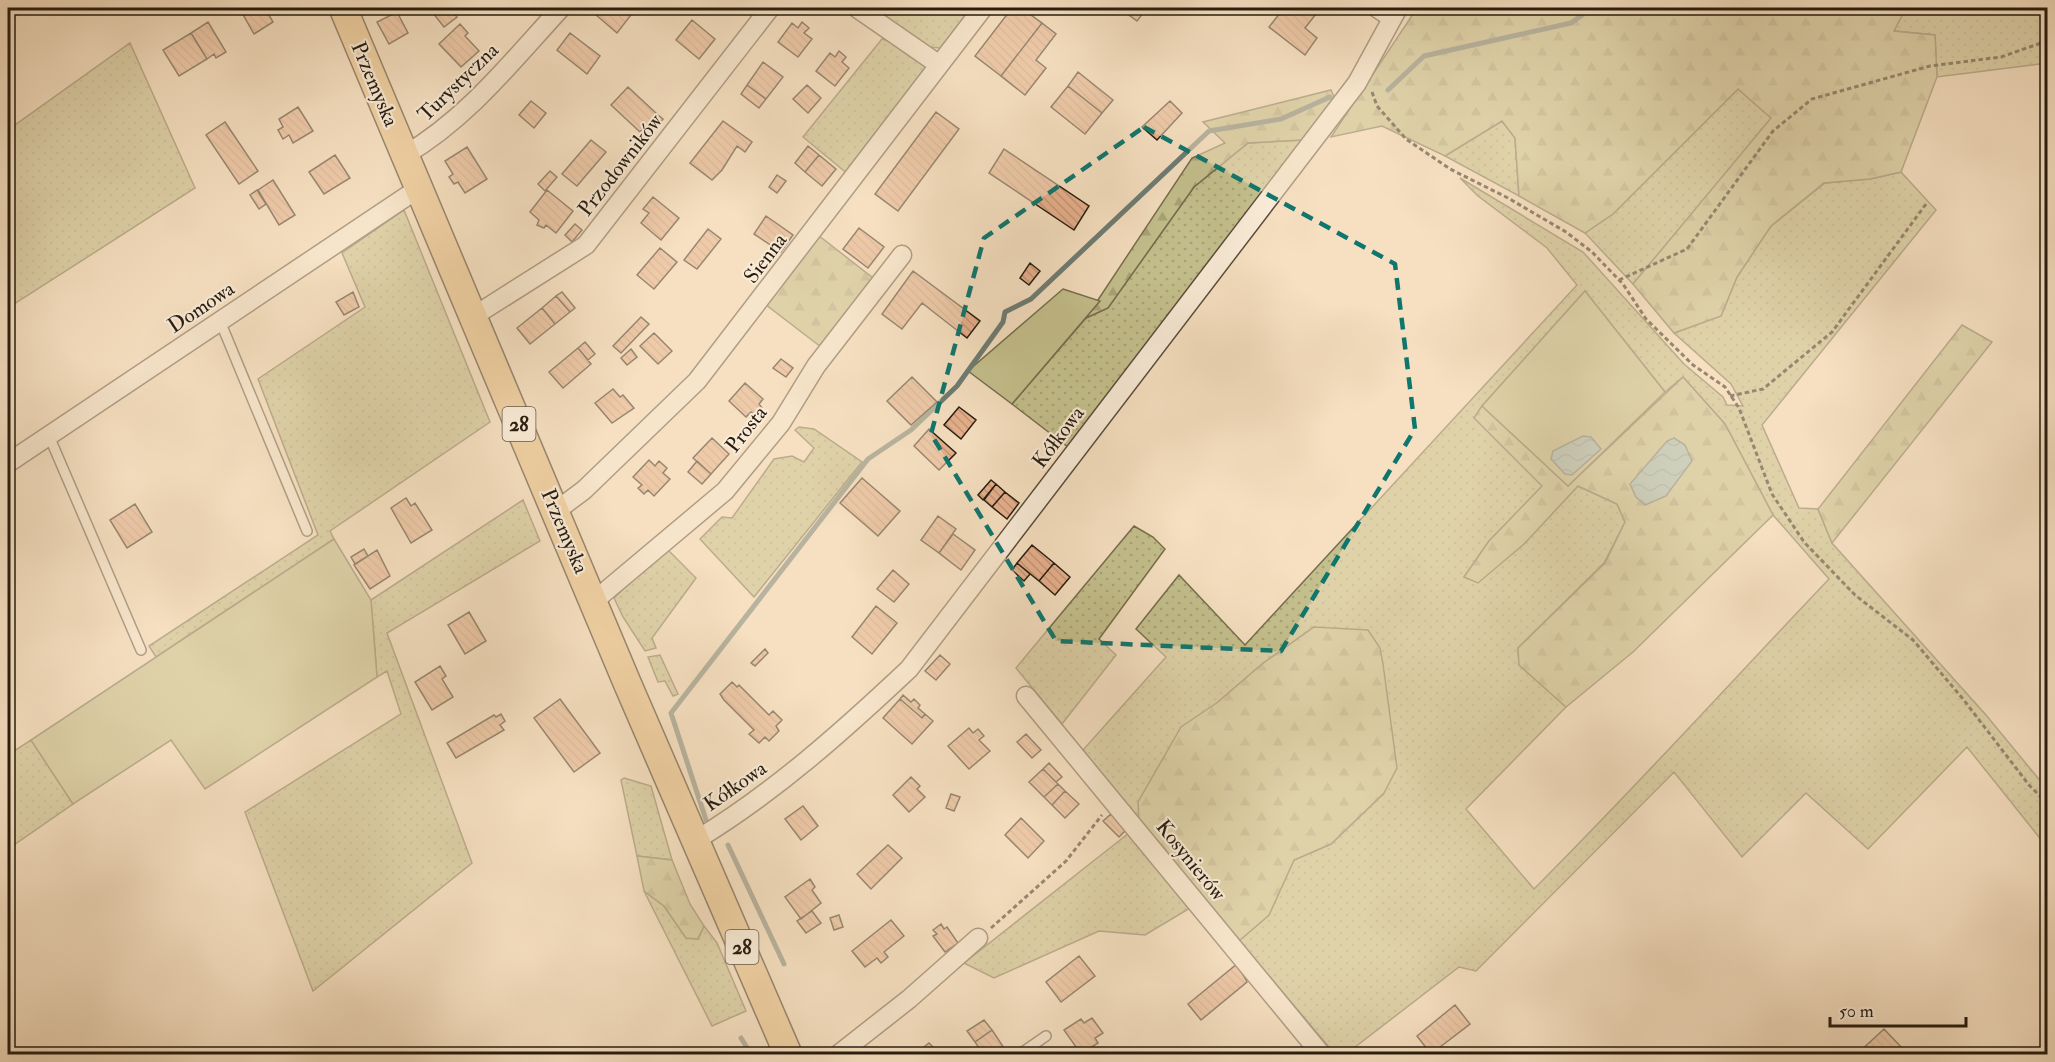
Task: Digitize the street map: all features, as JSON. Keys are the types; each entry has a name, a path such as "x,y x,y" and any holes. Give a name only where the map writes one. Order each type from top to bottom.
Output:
{"main road":[{"name":"Przemyska","path":"343,8 788,1054"}],"street":[{"name":"Turystyczna","path":"405,155 434,137 474,103 561,8"},
{"name":"Przodowników","path":"474,316 586,245 770,8"},
{"path":"857,8 938,64"},
{"name":"Sienna","path":"556,511 584,490 697,381 983,8"},
{"name":"Kółkowa","path":"696,840 782,782 844,731 909,669 1357,83 1389,11"},
{"name":"Domowa","path":"8,464 419,188"},
{"name":"Prosta","path":"594,601 725,491 781,423 816,366 902,255"},
{"name":"Kosynierów","path":"1026,696 1321,1054"},
{"path":"839,1054 918,992 978,938"}],"lane":[{"path":"220,321 307,531"},
{"path":"49,436 141,650"},
{"path":"1020,1054 1046,1036"}],"path":[{"path":"1619,280 1688,249 1773,131 1812,99 1930,66 2001,57 2044,42 2040,8"},
{"path":"1363,71 1377,106 1406,139 1450,169 1508,198 1566,232 1592,252 1619,280 1646,319 1693,365 1725,387 1738,408 1772,494 1804,542 1855,596 1913,640 2048,804"},
{"path":"1730,396 1763,389 1832,332 1926,204"},
{"path":"978,938 1066,861 1099,818 1115,803"}],"highlighted area":[{"path":"1144,127 1395,264 1415,429 1281,651 1056,641 931,434 984,238"}],"green space":[{"path":"875,8 972,8 941,48 926,47"},
{"path":"1417,8 1906,8 1894,31 1935,35 1937,77 1901,172 1870,179 1824,183 1771,226 1737,277 1721,316 1674,333 1633,284 1771,118 1738,89 1613,214 1585,233 1519,196 1515,138 1502,121 1445,156 1382,126 1331,137"},
{"path":"1906,8 2047,8 2047,63 1937,77 1935,35 1894,31"},
{"path":"882,39 897,44 928,67 849,175 803,137"},
{"path":"130,43 195,188 8,308 8,130"},
{"path":"1738,89 1772,119 1633,284 1585,233 1613,214"},
{"path":"1331,90 1336,101 1302,140 1248,143 1194,187 1108,308 1086,318 1192,158 1225,143 1203,122"},
{"path":"1502,121 1515,138 1519,196 1445,156"},
{"path":"1302,140 1068,447 1012,404 1086,318 1108,308 1194,187 1248,143"},
{"path":"1901,172 1936,210 1762,425 1799,508 1818,509 1832,543 1986,715 2047,789 2047,847 1967,747 1868,849 1806,793 1742,857 1674,772 1476,971 1459,967 1346,1054 1335,1054 1239,941 1269,915 1294,860 1331,844 1384,793 1314,627 1262,664 1218,702 1139,821 1083,750 1166,657 1136,629 1179,575 1245,645 1577,285 1547,248 1478,196 1460,178 1583,252 1684,364 1723,397 1727,405 1743,406 1731,384 1674,333 1721,316 1737,277 1771,226 1825,183 1870,179","holes":["1585,291 1665,392 1683,377 1725,424 1773,515 1829,579 1646,774 1534,889 1466,809 1566,707 1519,665 1518,648 1604,563 1625,522 1617,504 1578,486 1524,544 1478,582 1464,577 1489,541 1543,486 1475,418 1482,406"]},
{"path":"404,210 490,422 330,531 334,539 156,657 149,646 318,535 258,379 365,307 342,253"},
{"path":"818,235 873,278 821,347 765,304"},
{"path":"1063,289 1100,301 1012,404 968,371"},
{"path":"1585,291 1665,392 1568,486 1482,406"},
{"path":"1962,325 1992,342 1832,543 1818,509"},
{"path":"1683,377 1725,424 1773,515 1633,652 1566,707 1519,665 1518,648 1605,563 1625,522 1617,504 1578,486 1524,544 1478,583 1464,577 1489,541 1542,486 1474,418 1482,406 1568,486"},
{"path":"799,427 814,429 862,462 754,597 700,539 722,517 732,518 774,459 792,456 804,462 814,448 795,430"},
{"path":"523,500 540,541 387,633 472,863 313,991 245,812 401,714 387,671 377,677 371,600"},
{"path":"1134,526 1153,537 1165,549 1099,639 1116,655 1062,724 1016,668"},
{"path":"334,539 371,600 377,677 205,789 171,740 73,804 31,740"},
{"path":"669,551 696,578 652,638 656,648 645,651 623,617 614,598 659,553"},
{"path":"1314,627 1368,630 1380,648 1397,768 1384,793 1331,844 1294,860 1269,915 1239,941 1139,821 1138,802 1181,727 1218,702 1262,664"},
{"path":"660,655 678,694 673,696 665,681 658,682 648,657"},
{"path":"31,740 73,804 8,849 8,755"},
{"path":"624,778 651,786 672,860 637,856 621,780"},
{"path":"1129,833 1190,908 1145,935 1099,931 994,978 964,963"},
{"path":"637,856 672,860 690,904 704,926 698,939 686,938 664,906 644,891"},
{"path":"644,891 664,906 686,938 698,939 704,926 717,943 746,1011 712,1026"}],"water":[{"path":"1583,436 1591,437 1601,449 1572,475 1565,474 1551,459 1553,451"},
{"path":"1674,438 1685,445 1692,461 1666,496 1645,505 1636,497 1630,484 1667,441"}],"building":[{"path":"247,8 271,8 274,12 269,15 273,22 254,34 241,11"},
{"path":"429,8 450,8 457,17 444,27"},
{"path":"588,8 622,8 631,15 617,33"},
{"path":"1012,8 1022,8 1027,11 1032,8 1035,10 1031,15 1042,23 1001,76 975,56"},
{"path":"1119,8 1147,8 1137,21"},
{"path":"1284,8 1320,9 1305,28 1317,38 1305,55 1269,27"},
{"path":"397,12 408,33 389,44 377,22"},
{"path":"692,20 715,39 699,59 676,40"},
{"path":"208,22 226,52 216,58 214,54 207,59 191,33"},
{"path":"802,22 809,28 804,33 812,39 798,57 778,42 792,23 798,28"},
{"path":"1042,23 1056,34 1036,60 1046,68 1025,95 1001,76"},
{"path":"460,24 468,33 465,36 479,51 461,67 439,44"},
{"path":"191,33 207,59 179,76 163,50"},
{"path":"570,33 600,56 587,74 557,50"},
{"path":"839,51 846,57 842,62 849,68 835,86 816,71 830,53 835,57"},
{"path":"763,62 783,77 766,99 747,85"},
{"path":"1078,72 1113,100 1102,113 1068,86"},
{"path":"747,85 766,99 759,108 741,94"},
{"path":"807,85 821,98 808,113 793,99"},
{"path":"1068,86 1102,113 1085,134 1051,107"},
{"path":"628,87 657,114 640,132 611,105"},
{"path":"531,101 546,113 534,128 519,115"},
{"path":"1170,101 1182,113 1157,140 1142,127"},
{"path":"298,107 313,131 293,143 289,135 283,139 278,130 283,127 279,119"},
{"path":"936,112 959,129 898,211 875,194"},
{"path":"657,114 663,119 646,137 640,132"},
{"path":"723,121 752,142 745,152 737,146 722,170 712,180 690,163"},
{"path":"225,122 258,171 239,184 206,135"},
{"path":"591,140 606,152 577,186 562,174"},
{"path":"808,146 819,155 805,172 795,163"},
{"path":"467,147 487,179 465,193 458,182 454,184 449,177 453,174 445,161"},
{"path":"1004,149 1089,206 1074,230 989,173"},
{"path":"335,155 350,178 324,194 309,172"},
{"path":"819,155 836,169 822,186 805,172"},
{"path":"550,171 557,177 545,191 538,184"},
{"path":"777,175 786,181 777,193 769,187"},
{"path":"273,180 295,215 279,225 258,190"},
{"path":"257,190 266,204 259,209 250,195"},
{"path":"547,190 573,211 556,233 546,225 544,228 537,225 539,220 530,212"},
{"path":"653,197 679,218 661,240 641,223 649,213 643,209"},
{"path":"766,216 793,235 781,252 754,234"},
{"path":"575,224 582,230 572,242 565,235"},
{"path":"859,228 884,247 868,268 843,249"},
{"path":"708,229 721,239 697,269 684,260"},
{"path":"660,248 677,262 654,289 637,275"},
{"path":"1030,263 1040,271 1029,285 1020,278"},
{"path":"913,271 980,321 967,338 922,303 902,329 882,314"},
{"path":"353,292 359,307 344,315 336,302"},
{"path":"562,292 575,308 570,312 556,296"},
{"path":"556,296 570,312 555,324 542,308"},
{"path":"542,308 555,324 530,344 517,328"},
{"path":"641,317 649,324 621,353 613,346"},
{"path":"654,333 672,351 658,364 640,346"},
{"path":"585,342 595,354 588,360 578,348"},
{"path":"578,348 591,364 563,388 549,372"},
{"path":"631,349 637,357 627,365 621,358"},
{"path":"781,359 793,368 786,377 773,368"},
{"path":"912,377 937,402 911,425 887,401"},
{"path":"745,383 763,399 759,404 762,408 755,415 751,412 746,417 729,401"},
{"path":"613,389 620,397 623,395 634,408 612,423 595,403"},
{"path":"959,407 976,420 961,439 944,425"},
{"path":"929,429 956,453 939,470 914,446"},
{"path":"712,438 729,454 711,474 693,458"},
{"path":"649,460 655,466 659,461 667,468 663,473 670,479 654,496 648,490 644,494 638,488 642,485 633,477"},
{"path":"697,461 711,474 702,484 688,472"},
{"path":"862,478 900,511 878,536 840,503"},
{"path":"991,480 996,484 983,500 978,495"},
{"path":"996,484 1005,492 992,507 984,500"},
{"path":"1005,492 1019,503 1007,519 992,507"},
{"path":"406,498 411,506 415,503 432,530 411,543 391,508"},
{"path":"135,504 152,532 127,548 110,520"},
{"path":"938,516 956,529 939,553 921,540"},
{"path":"953,534 975,550 961,570 939,553"},
{"path":"1032,545 1054,563 1039,581 1017,563"},
{"path":"364,549 368,556 355,564 351,557"},
{"path":"377,550 390,576 370,589 354,565"},
{"path":"1017,563 1030,574 1024,581 1012,570"},
{"path":"1054,563 1070,577 1055,595 1039,581"},
{"path":"893,570 909,584 894,602 877,589"},
{"path":"876,606 897,623 872,654 852,637"},
{"path":"469,612 486,641 465,654 448,625"},
{"path":"765,649 768,653 755,666 751,663"},
{"path":"940,655 950,664 936,680 925,671"},
{"path":"440,666 446,676 442,679 453,697 432,710 415,682"},
{"path":"732,682 737,687 739,685 769,715 773,711 782,720 776,726 779,731 769,741 765,737 759,743 749,734 754,730 720,694"},
{"path":"903,695 911,702 914,699 920,705 918,708 925,714 922,718 900,699"},
{"path":"560,699 600,753 574,772 534,718"},
{"path":"900,699 922,718 925,714 933,721 912,744 883,718"},
{"path":"501,714 505,721 500,725 504,730 456,758 447,743 494,715 496,717"},
{"path":"969,728 973,733 978,729 984,736 979,740 990,751 969,769 948,746"},
{"path":"1026,734 1041,750 1032,758 1017,742"},
{"path":"1049,763 1062,777 1056,782 1043,769"},
{"path":"1043,769 1058,784 1044,797 1029,782"},
{"path":"911,777 920,786 917,789 925,797 909,812 893,795"},
{"path":"1058,784 1065,791 1052,805 1044,797"},
{"path":"1065,791 1079,804 1065,818 1052,805"},
{"path":"951,794 960,797 954,811 946,808"},
{"path":"803,806 818,826 801,840 785,819"},
{"path":"1111,814 1126,830 1119,837 1103,821"},
{"path":"1021,818 1044,841 1028,858 1005,835"},
{"path":"888,845 902,858 871,889 857,874"},
{"path":"810,879 815,887 812,890 821,903 801,919 785,897"},
{"path":"812,911 821,923 806,933 797,921"},
{"path":"839,915 843,927 834,930 830,918"},
{"path":"891,920 904,936 884,952 888,957 881,963 877,958 865,967 852,951"},
{"path":"941,924 944,929 947,927 958,943 945,952 933,936 937,934 933,930"},
{"path":"1079,956 1095,976 1061,1002 1046,982"},
{"path":"1237,964 1247,982 1201,1020 1188,1004"},
{"path":"1455,1005 1470,1024 1431,1054 1417,1036"},
{"path":"1092,1018 1103,1033 1095,1038 1098,1043 1081,1054 1064,1030 1081,1019 1084,1023"},
{"path":"984,1020 992,1030 975,1042 967,1031"},
{"path":"1884,1029 1902,1048 1895,1054 1857,1054"},
{"path":"992,1030 1006,1051 1002,1054 983,1054 975,1042"},
{"path":"929,1043 937,1051 933,1054 915,1054"}],"waterway":[{"path":"1388,90 1424,56 1571,23 1592,8"},
{"path":"706,820 671,713 868,459 911,430 957,386 1003,322 1005,312 1031,299 1209,131 1281,119 1330,97"},
{"path":"728,845 784,964"},
{"path":"741,1038 751,1054"}]}
